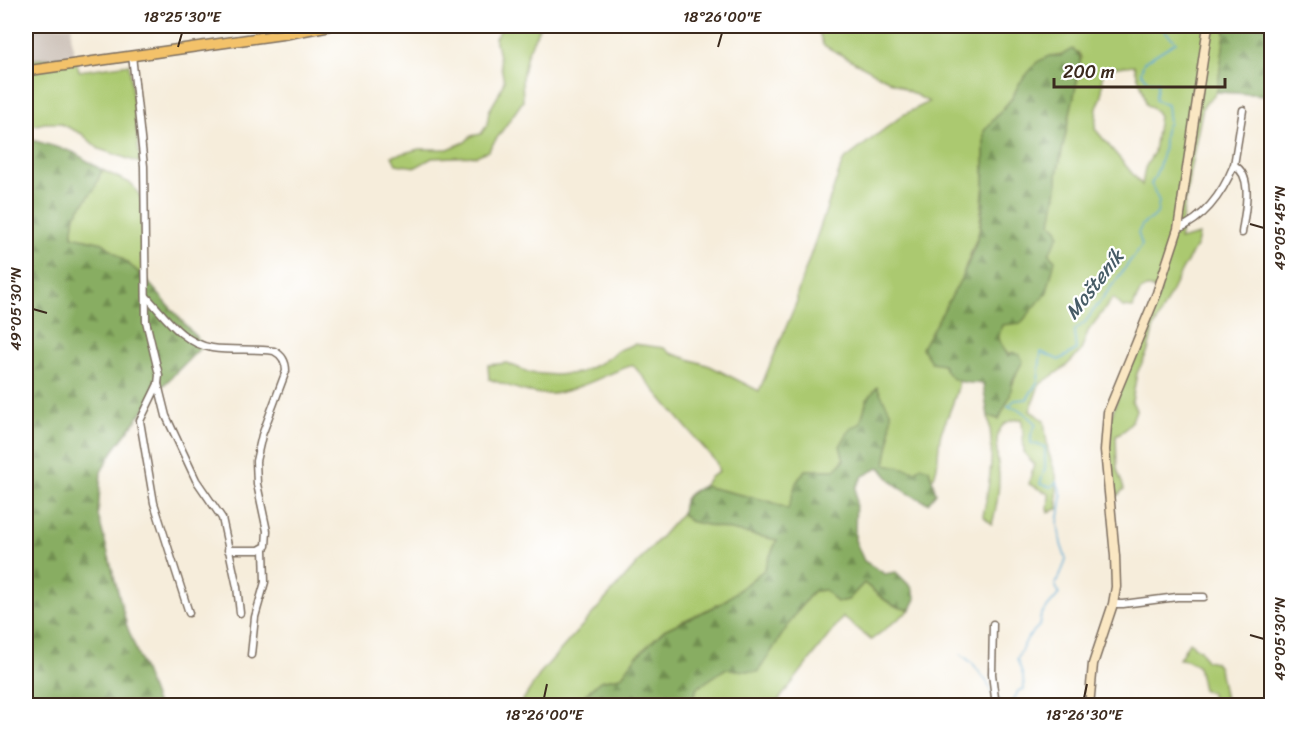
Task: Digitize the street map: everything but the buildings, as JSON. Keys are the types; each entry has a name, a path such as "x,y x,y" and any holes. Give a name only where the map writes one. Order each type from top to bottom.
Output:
{"main road":[{"path":"26,71 328,26"}],"street":[{"path":"1089,705 1093,664 1113,604 1116,564 1105,450 1107,412 1157,293 1178,229 1208,26"},
{"path":"132,55 144,166 146,321 159,375 158,384 140,421 154,503 189,613"},
{"path":"1178,229 1191,224 1211,206 1221,192 1234,165 1243,110"},
{"path":"1234,165 1245,176 1246,197 1242,234"},
{"path":"146,296 170,323 193,342 211,348 274,351 279,353 285,362 286,371 262,435 256,461 268,542 264,549 265,582 255,617 251,655"},
{"path":"158,384 166,416 191,470 222,518 240,612"},
{"path":"228,550 264,549"},
{"path":"1113,604 1204,597"},
{"path":"993,624 995,700"}],"shaded area":[{"path":"26,26 72,26 71,40 75,56 26,60"}],"green space":[{"path":"503,26 540,26 527,54 522,78 523,101 488,151 476,156 432,158 416,167 396,164 392,156 419,149 448,149 465,142 471,136 481,134 487,125 489,111 504,81 495,38"},
{"path":"821,26 1226,26 1217,92 1203,106 1179,240 1199,235 1197,245 1182,270 1153,330 1148,351 1137,373 1132,401 1136,410 1132,421 1125,430 1116,435 1117,469 1124,489 1117,496 1108,467 1111,418 1123,381 1160,292 1149,288 1139,293 1133,308 1123,307 1113,298 1088,331 1081,351 1065,367 1039,385 1030,411 1044,420 1048,451 1056,475 1058,509 1048,512 1049,494 1029,484 1034,464 1024,453 1022,419 1011,421 999,431 997,449 999,477 992,524 983,516 991,466 988,416 999,419 1022,361 1009,356 998,339 1002,324 1021,323 1049,254 1050,223 1057,188 1057,174 1079,72 1081,57 1078,52 1049,56 1019,84 1012,98 984,131 984,183 979,232 965,268 943,364 957,380 958,385 940,436 937,469 932,480 929,469 916,472 885,464 890,438 867,400 847,455 835,470 805,470 796,483 789,509 768,501 703,486 710,477 719,472 716,462 633,365 577,388 550,394 523,390 489,379 488,365 507,363 530,373 556,375 579,373 602,362 619,350 635,344 664,348 670,353 710,366 759,391 797,301 797,294 843,161 903,115 929,102 823,45 819,32","holes":["1134,65 1146,104 1159,116 1154,152 1145,168 1142,185 1095,129 1097,108 1102,96 1103,69"]},
{"path":"1226,26 1271,26 1271,97 1217,92"},
{"path":"1072,49 1079,56 1080,65 1057,174 1051,223 1057,227 1059,235 1049,254 1055,260 1047,292 1021,323 1002,325 998,339 1008,356 1013,352 1020,355 1023,361 1013,379 1010,396 999,419 988,416 983,384 954,379 943,364 931,362 922,348 962,277 979,232 984,195 984,131 1012,98 1019,84 1037,62 1049,56 1060,56"},
{"path":"75,56 79,71 129,64 140,163 99,149 82,134 59,123 26,127 26,60"},
{"path":"32,140 73,152 102,170 94,189 75,215 72,236 103,243 142,275 203,345 157,392 113,451 101,472 98,515 127,626 157,705 26,706 26,144"},
{"path":"102,170 132,184 142,199 142,275 103,243 72,236 75,215 94,189"},
{"path":"877,387 891,413 890,438 885,464 916,471 921,466 929,469 936,493 928,503 921,500 907,493 880,467 863,476 856,487 855,540 864,561 885,574 896,572 912,588 916,599 911,609 892,604 864,583 848,600 837,602 825,590 813,591 758,672 725,669 697,688 691,705 674,705 635,696 613,705 574,705 600,681 621,677 635,658 664,630 722,603 764,570 777,540 689,521 682,513 688,496 703,486 768,501 788,509 796,483 805,470 835,470 844,460 840,446 851,427 860,424 867,400"},
{"path":"682,513 689,521 777,540 764,570 722,603 664,630 635,658 621,677 600,681 574,705 519,706 542,671"},
{"path":"864,583 892,605 911,609 871,640 843,617 775,705 691,706 697,688 796,613 813,591 825,590 837,602 848,600"},
{"path":"1189,642 1200,650 1206,660 1215,662 1219,668 1224,695 1230,705 1212,705 1211,693 1203,690 1198,666 1187,660 1179,659"},
{"path":"635,696 674,705 674,706 613,706"}],"waterway":[{"name":"Mošteník","path":"1011,706 1018,691 1024,689 1023,675 1017,659 1028,637 1039,626 1041,615 1059,594 1055,584 1066,559 1058,524 1062,497 1057,481 1051,487 1040,484 1045,468 1045,447 1031,443 1031,434 1036,424 1022,411 1008,406 1015,400 1027,399 1038,381 1041,352 1059,360 1076,350 1074,331 1085,322 1142,245 1138,233 1142,225 1157,214 1159,201 1151,184 1163,152 1165,130 1169,123 1167,105 1155,100 1158,82 1148,81 1141,72 1144,62 1176,42 1160,26"},
{"path":"961,654 973,664 987,682 993,696"},
{"path":"997,698 1005,706"}]}
